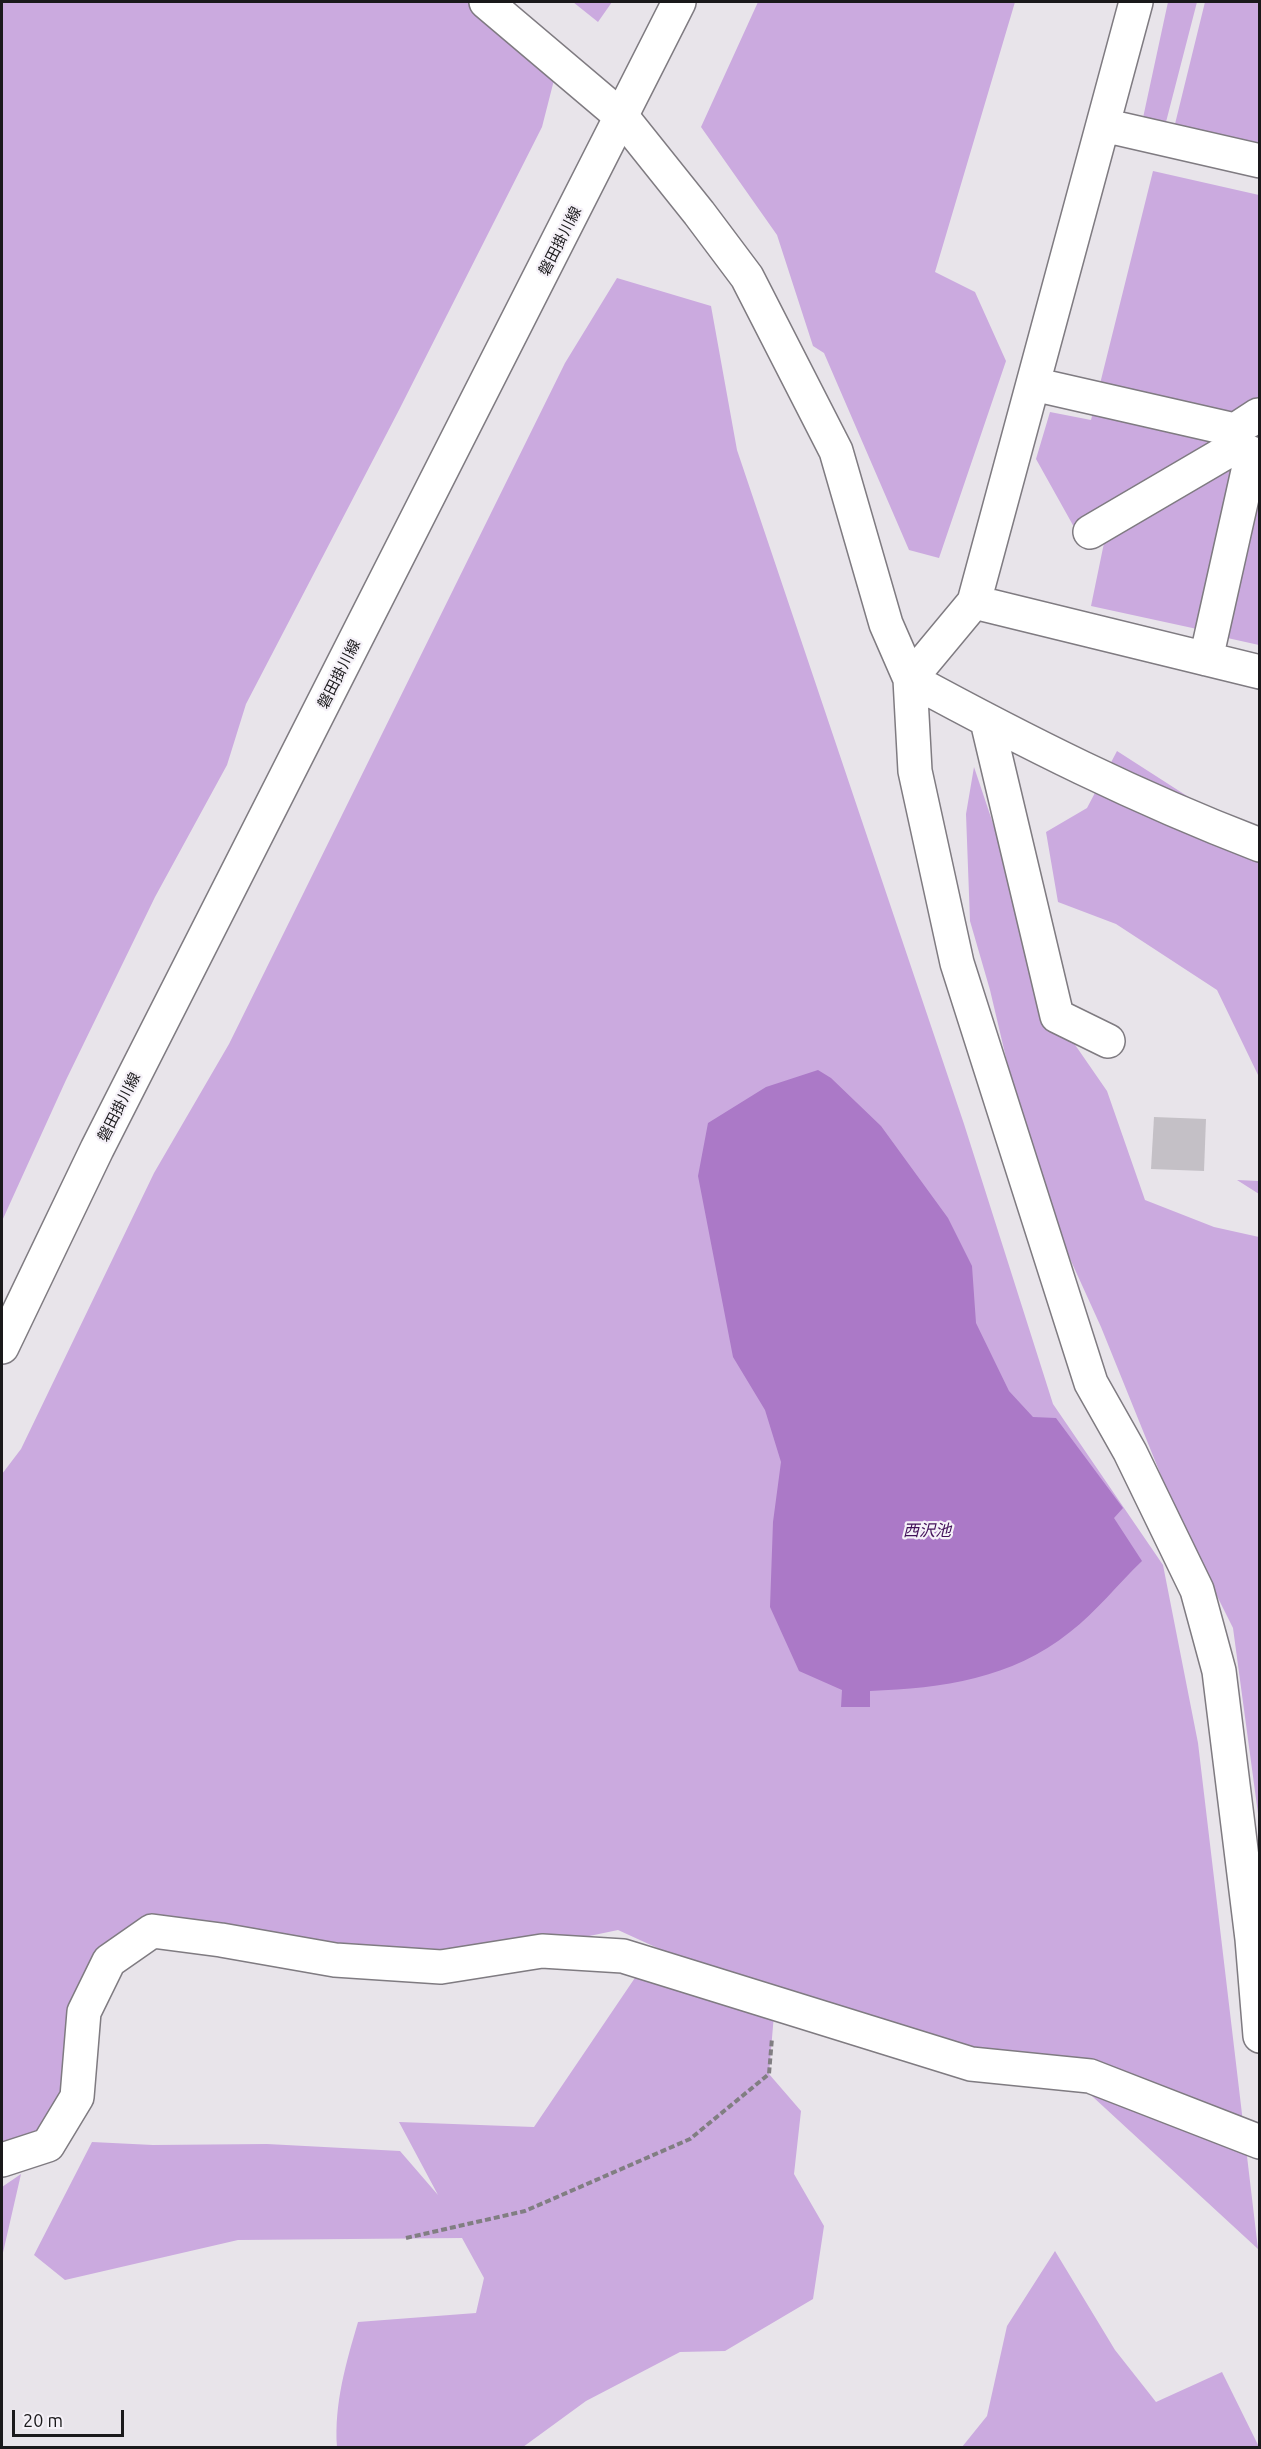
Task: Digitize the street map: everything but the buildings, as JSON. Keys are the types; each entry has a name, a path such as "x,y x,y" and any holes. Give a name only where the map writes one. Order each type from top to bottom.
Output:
{"street":[{"path":"486,2 622,118 747,277 786,349 836,451 886,624 910,679 915,771 960,974 1091,1383 1130,1452 1197,1590 1219,1671 1252,1939 1260,2036"},
{"name":"磐田掛川線","path":"2,1347 97,1149 679,2"},
{"path":"910,679 974,602 1136,2"},
{"path":"1103,125 1260,161"},
{"path":"1034,384 1251,431"},
{"path":"1090,532 1251,431"},
{"path":"1206,659 1251,431"},
{"path":"974,602 1260,672"},
{"path":"910,679 1034,747 1178,814 1260,845"},
{"path":"987,721 1057,1016 1108,1041"},
{"path":"2,2160 48,2145 77,2097 84,2012 109,1961 152,1931 335,1960 441,1967 542,1951 622,1956 775,2001 971,2064 1090,2076 1260,2142"}],"path":[{"path":"406,2238 525,2211 690,2139 769,2074 775,2001"}],"shaded area":[{"path":"2,2 471,2 554,80 542,127 399,410 246,704 227,765 155,897 66,1080 2,1221"},
{"path":"573,2 612,2 598,22"},
{"path":"758,2 1015,2 935,272 975,292 1006,361 939,558 909,550 824,353 813,346 777,235 701,127"},
{"path":"1168,2 1197,2 1166,122 1259,146 1138,141"},
{"path":"1205,2 1259,2 1259,143 1175,124"},
{"path":"1153,171 1259,195 1259,645 1205,633 1242,455 1207,445 1074,527 1036,459 1050,412 1091,420"},
{"path":"617,278 711,306 737,450 964,1124 1053,1404 1163,1565 1198,1743 1258,2249 1080,2085 775,2002 769,2074 801,2111 794,2174 824,2226 813,2299 725,2351 680,2352 586,2401 523,2447 337,2447 339,2399 358,2322 476,2313 484,2278 462,2238 238,2240 65,2280 34,2255 92,2142 153,2145 267,2144 400,2151 438,2195 399,2122 534,2127 645,1963 769,1999 618,1930 441,1967 152,1931 94,1990 48,2145 2,2160 2,1474 21,1449 154,1173 229,1044 565,363"},
{"path":"1232,464 1197,629 1091,606 1104,543"},
{"path":"1117,751 1201,805 1259,863 1259,1077 1217,990 1116,924 1058,902 1046,832 1087,808"},
{"path":"974,767 1060,1023 1107,1091 1145,1200 1214,1227 1259,1237 1259,1821 1233,1628 1179,1520 1101,1327 1057,1230 1020,1117 990,990 970,921 966,814"},
{"path":"1237,1180 1259,1181 1259,1194"},
{"path":"21,2174 2,2257 2,2187"},
{"path":"1055,2251 1115,2350 1156,2402 1222,2372 1259,2447 962,2447 987,2416 1007,2326"}],"water":[{"name":"西沢池","path":"818,1070 831,1078 881,1126 948,1218 972,1266 976,1323 1009,1391 1033,1417 1056,1418 1123,1508 1114,1518 1142,1561 1080,1624 1047,1648 1024,1661 1000,1671 950,1683 870,1691 870,1707 841,1707 842,1690 799,1671 770,1607 773,1522 781,1462 765,1410 733,1357 698,1176 708,1123 766,1087"}]}
